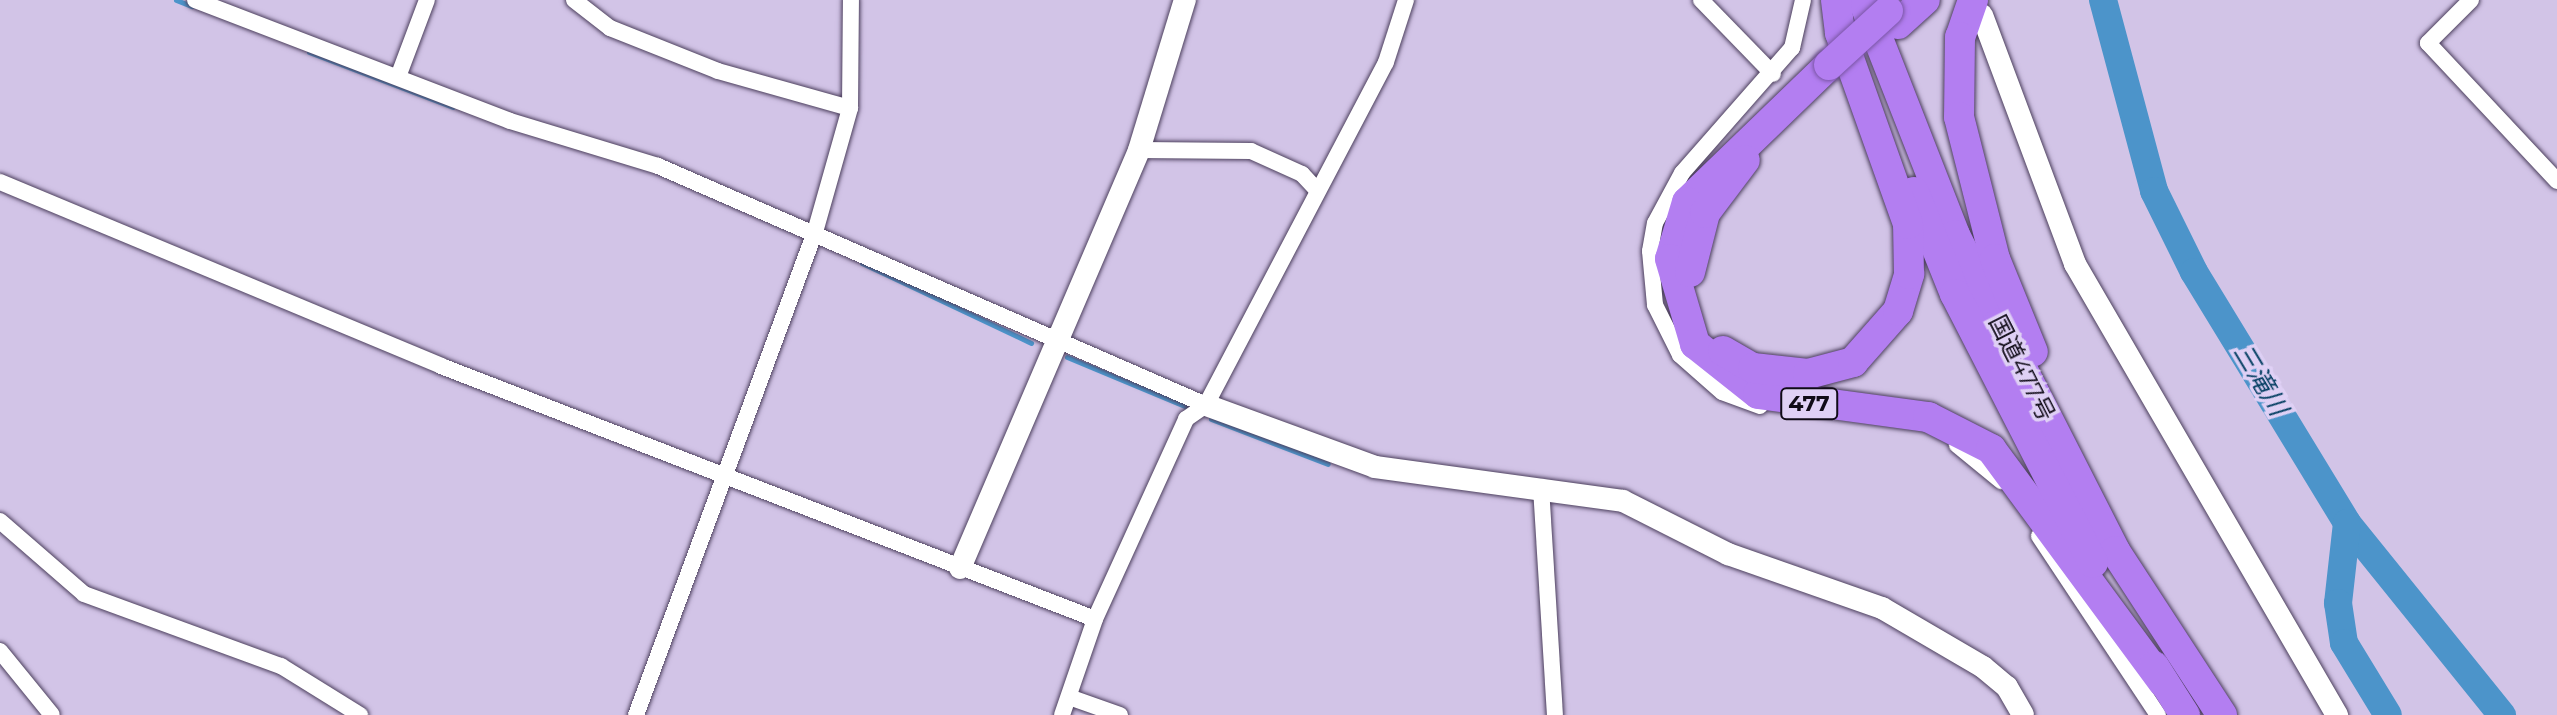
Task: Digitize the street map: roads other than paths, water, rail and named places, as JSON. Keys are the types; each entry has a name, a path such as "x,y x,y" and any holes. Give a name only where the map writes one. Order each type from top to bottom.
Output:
{"highway":[{"name":"477","path":"1836,0 1840,33 1908,224 1909,274 1884,333 1853,362 1808,374 1753,368 1724,352 1707,332 1696,307 1693,242 1705,213 1757,146 1836,70 1887,9 1925,0"},
{"name":"国道477号","path":"1836,0 1955,294 2085,550 2185,715"},
{"path":"1978,8 1960,37 1959,117 1995,259 2115,551"},
{"name":"国道477号","path":"1887,9 1955,235 2115,551 2222,715"},
{"name":"477","path":"1836,70 1687,202 1670,259 1695,344 1758,394 1928,417 1991,449 2163,682"}],"street":[{"path":"195,0 510,121 658,166 815,232 1053,341 1206,405 1375,467 1541,487 1623,501 1728,554 1882,608 1983,667 2007,687 2023,715"},
{"path":"398,77 427,0"},
{"path":"574,0 610,28 718,71 850,108"},
{"path":"636,715 815,232 850,108 851,0"},
{"path":"960,568 1053,341 1139,150 1185,0"},
{"path":"1062,715 1095,619 1186,419 1206,405 1386,62 1406,0"},
{"path":"1701,0 1773,74"},
{"path":"1803,0 1792,48 1773,74 1682,173 1655,223 1651,282 1664,330 1680,355 1722,392 1786,412 1905,424 1973,456 2026,515 2158,715"},
{"path":"2471,0 2428,43 2557,181"},
{"path":"1978,8 2075,264 2337,715"},
{"path":"1139,150 1251,151 1302,174 1317,190"},
{"path":"0,182 726,477 1095,619"},
{"path":"1541,487 1555,715"},
{"path":"0,523 84,594 281,666 360,715"},
{"path":"0,651 52,715"},
{"path":"1069,697 1120,715"}],"waterway":[{"path":"176,0 192,6"},
{"name":"三滝川","path":"2103,0 2154,191 2194,272 2347,523 2502,715"},
{"path":"309,52 453,107"},
{"path":"862,263 1031,343"},
{"path":"1067,357 1185,406"},
{"path":"1211,419 1328,464"},
{"path":"2347,523 2338,603 2344,643 2388,715"}]}
